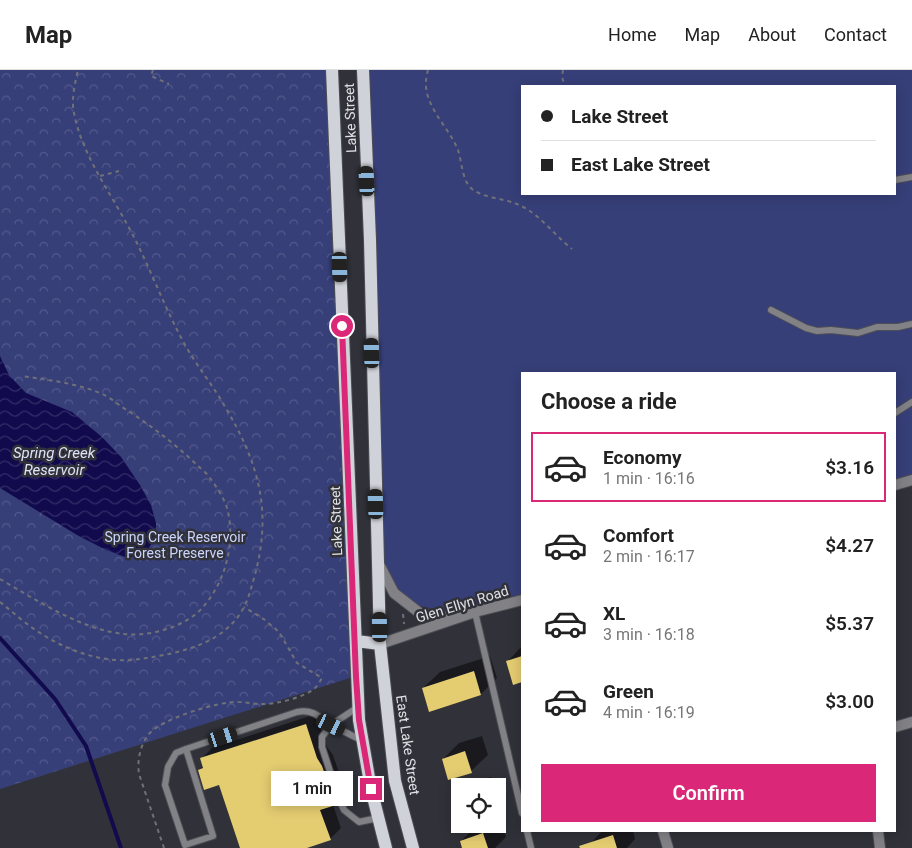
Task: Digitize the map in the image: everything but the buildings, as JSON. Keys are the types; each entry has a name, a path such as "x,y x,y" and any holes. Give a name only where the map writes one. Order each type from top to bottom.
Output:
{"main road":[{"name":"Lake Street","path":"332,70 356,641"},
{"name":"Lake Street","path":"363,70 370,240 380,644"},
{"path":"380,644 356,641 358,707 371,789 386,848"},
{"name":"East Lake Street","path":"380,644 395,781 413,848"}],"street":[{"path":"896,485 912,480"},
{"path":"378,560 394,593 421,614 444,616 475,612"},
{"name":"Glen Ellyn Road","path":"380,644 475,612 521,600"},
{"path":"896,727 912,722"},
{"path":"663,832 668,848"},
{"path":"878,832 880,848"}],"lane":[{"path":"896,180 912,177"},
{"path":"772,310 816,332 831,330 858,332 877,327 898,327 912,324"},
{"path":"896,411 912,402"},
{"path":"475,612 521,809"},
{"path":"358,707 331,725 322,737 322,747 344,810 359,822 378,818"},
{"path":"186,749 213,836 185,845 165,785 168,767 176,752 307,710 363,741"},
{"path":"527,832 531,848"}],"path":[{"path":"0,602 43,636 67,648 102,659 126,660 173,654 210,641 226,630 244,607 258,564 263,538 263,508 259,482 250,452 224,405 185,345 130,229 83,145 73,111 78,70"},
{"path":"153,70 150,76 168,84"},
{"path":"428,70 426,77 427,93 435,111 458,149 468,184 473,190 482,194 520,205 549,227 558,238 572,249"},
{"path":"563,70 562,77 565,85"},
{"path":"100,176 119,171"},
{"path":"0,579 91,628 124,634 152,634 178,626 202,609 218,588 227,561 230,533 227,506 210,477 187,455 142,420 102,393 78,385 22,376"},
{"path":"244,607 265,620 279,632 297,663 322,678"},
{"path":"403,612 405,630"}],"green space":[{"name":"Spring Creek Reservoir Forest Preserve","path":"0,70 330,70 356,676 0,789"},
{"path":"365,70 912,70 912,475 896,480 896,372 521,372 521,594 473,607 439,610 423,607 409,600 397,587 384,560"}],"water":[{"name":"Spring Creek Reservoir","path":"0,356 9,375 26,393 72,412 102,437 121,457 151,505 156,523 154,540 146,552 132,557 125,557 106,550 77,535 0,488"}],"waterway":[{"path":"0,638 55,699 86,746 121,848"}],"route":[{"path":"342,326 356,677 359,720 371,789"}]}
